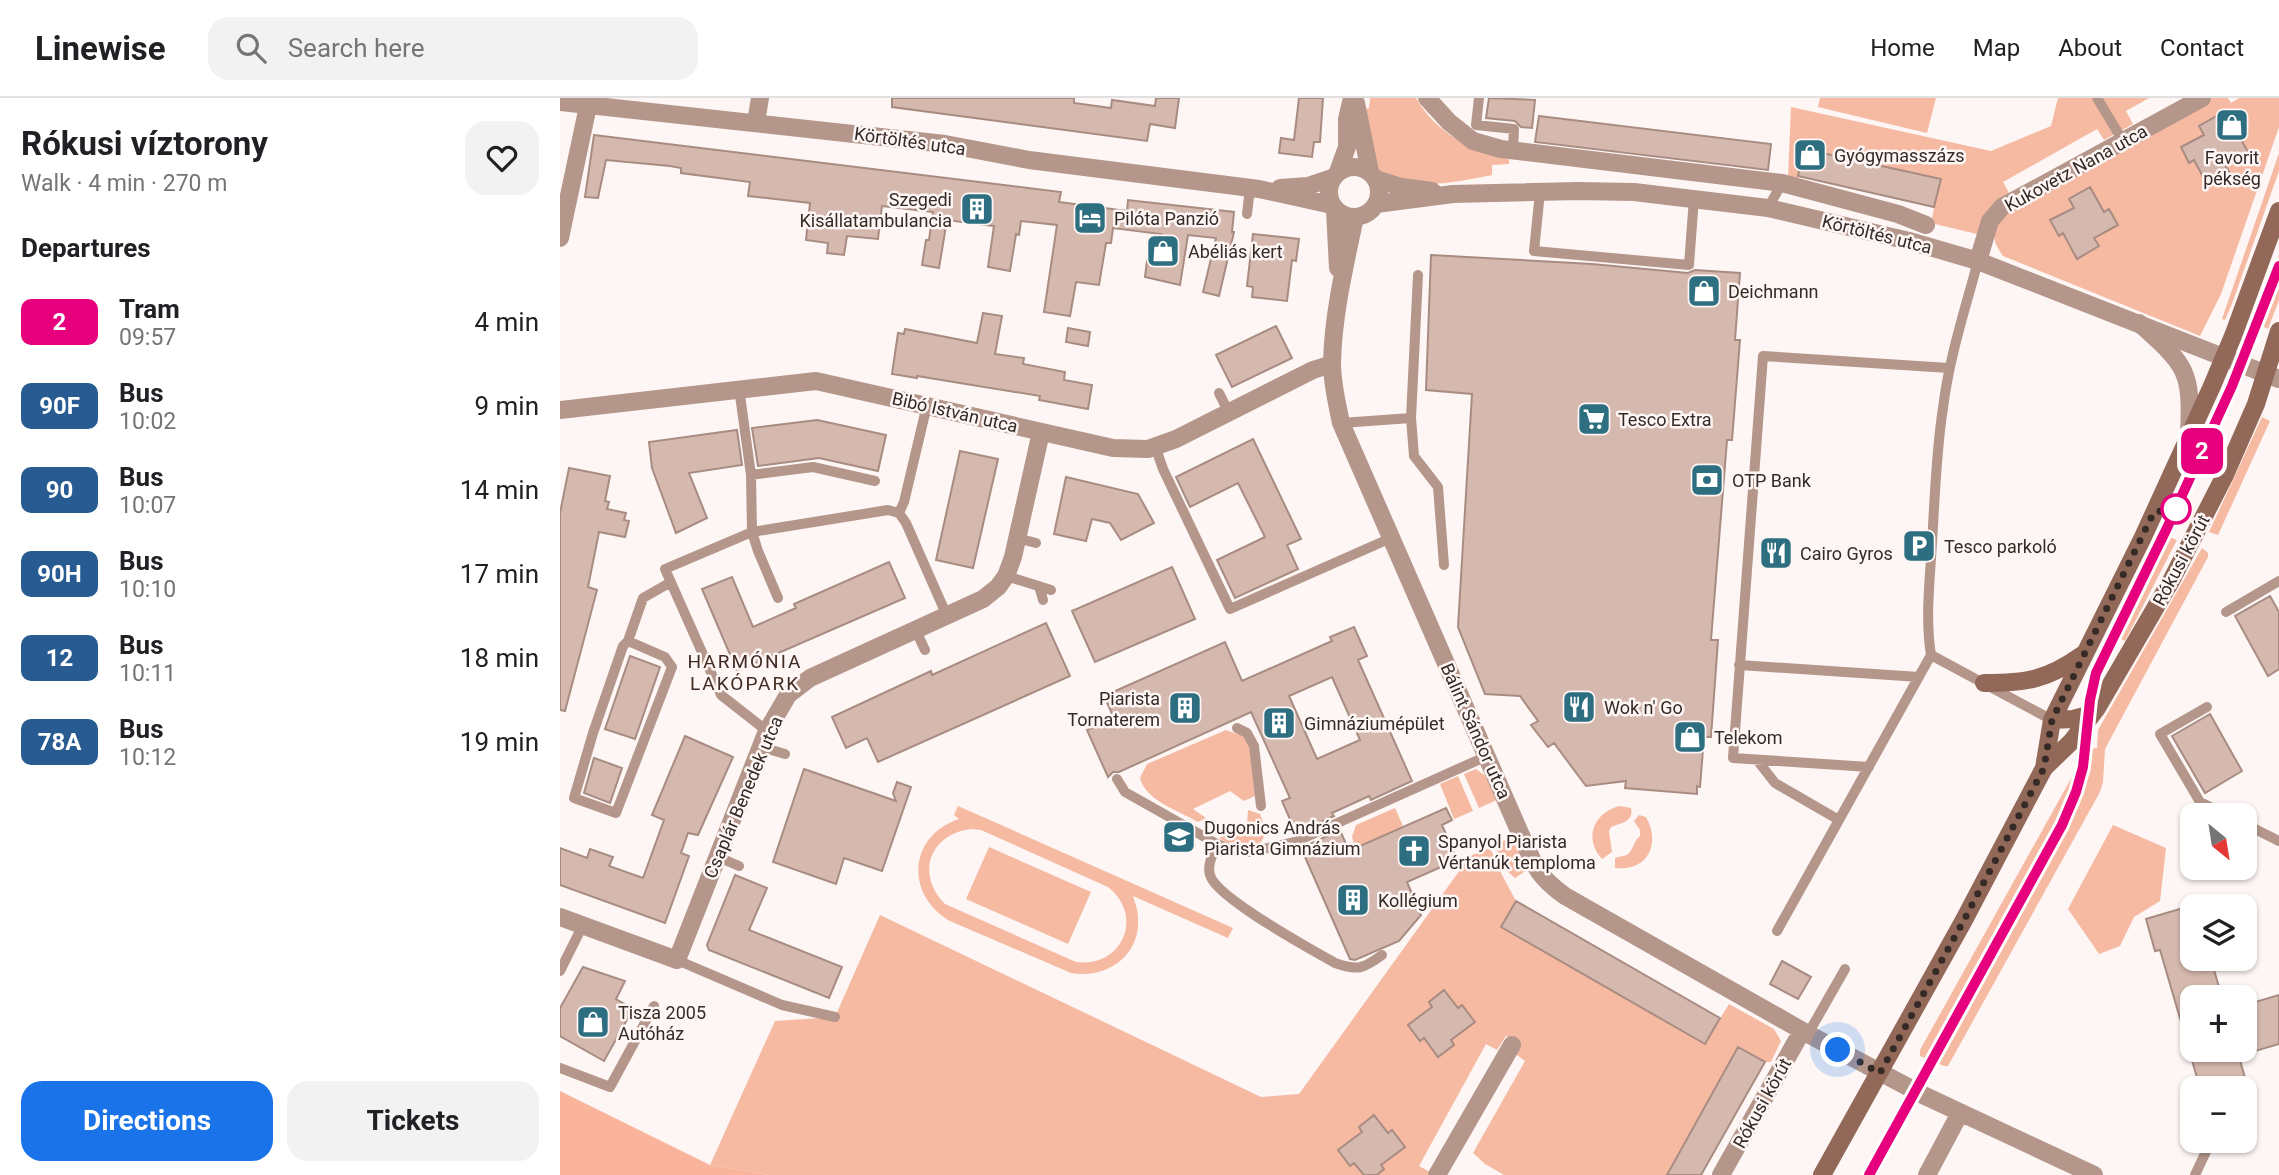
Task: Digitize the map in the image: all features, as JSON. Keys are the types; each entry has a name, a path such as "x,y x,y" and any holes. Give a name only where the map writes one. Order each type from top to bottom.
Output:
{"main road":[{"name":"Rókusi körút","path":"2044,768 2052,720 2225,357 2279,211"},
{"name":"Rókusi körút","path":"1822,1175 1964,920 2044,768 2072,741 2092,714 2157,605 2225,475 2256,404 2272,376 2279,331"},
{"path":"1984,683 2014,683 2046,677 2085,653"},
{"path":"2052,720 2073,719 2092,714"}],"street":[{"path":"756,122 760,98"},
{"path":"1353,98 1373,175 1379,187 1376,204 1367,214 1355,217 1344,216 1334,208 1328,194 1347,147 1347,119 1353,98"},
{"path":"1427,98 1449,122 1470,129 1473,141 1513,151 1782,183 1898,214 1926,225"},
{"name":"Kukovetz Nana utca","path":"1978,261 1990,221 2002,207 2202,98"},
{"name":"Körtöltés utca","path":"560,102 945,144 1029,160 1254,188 1334,208"},
{"path":"560,238 588,106"},
{"path":"1335,175 1354,166 1373,175"},
{"name":"Körtöltés utca","path":"1254,188 1308,186 1335,175"},
{"name":"Körtöltés utca","path":"1373,175 1401,187 1453,194"},
{"name":"Körtöltés utca","path":"1376,204 1453,194 1634,192 1768,208 1909,241 1978,261 2272,376"},
{"name":"Bálint Sándor utca","path":"1334,208 1339,292"},
{"name":"Bálint Sándor utca","path":"1355,217 1339,292 1332,364 1334,395 1341,423 1535,868 1546,883 1880,1073 2094,1175"},
{"path":"2139,323 2182,365 2190,401 2189,437"},
{"name":"Bibó István utca","path":"560,410 816,381 1113,448 1148,449 1176,439 1313,370 1332,364"},
{"path":"1006,576 1041,432"},
{"name":"Csaplár Benedek utca","path":"677,960 764,739 788,695 810,678 983,599 998,587 1006,576"},
{"path":"560,917 677,960"},
{"name":"Rókusi körút","path":"1721,1175 1805,1032"},
{"path":"1437,1175 1512,1045"},
{"path":"1927,1175 1960,1113"}],"lane":[{"path":"1470,129 1479,98"},
{"path":"2097,98 2123,141"},
{"path":"1768,208 1782,183"},
{"path":"1247,214 1254,188"},
{"path":"1540,192 1534,251 1689,265 1695,198"},
{"path":"1777,931 1931,655 1928,599 1937,458 1950,368 1978,261"},
{"path":"1418,275 1411,418 1414,456 1438,487 1444,565"},
{"path":"1869,766 1733,758 1763,356 1950,368"},
{"path":"739,388 751,475 752,532 778,598"},
{"path":"1219,393 1229,413"},
{"path":"899,513 927,405"},
{"path":"1341,423 1411,418"},
{"path":"1155,446 1163,469 1230,609 1391,538"},
{"path":"751,475 813,467 875,481"},
{"path":"785,754 764,739 721,695 665,569 752,532 888,510 899,513 906,523 947,617"},
{"path":"1017,538 1036,542"},
{"path":"1006,576 1051,590"},
{"path":"2227,612 2279,581"},
{"path":"628,641 666,657 671,667 616,814 574,799 593,733 643,598 671,582"},
{"path":"1039,586 1043,600"},
{"path":"916,631 925,650"},
{"path":"1931,655 2052,720"},
{"path":"1739,665 1919,677"},
{"path":"2202,803 2161,734 2207,706"},
{"path":"1237,728 1247,733 1254,746 1261,806"},
{"path":"1117,779 1125,792 1217,844 1250,852 1295,842 1487,756"},
{"path":"1757,760 1775,783 1839,820"},
{"path":"2258,830 2279,841"},
{"path":"1217,844 1209,864 1210,877 1226,896 1335,963 1362,968 1382,956"},
{"path":"718,857 739,866"},
{"path":"560,971 583,925"},
{"path":"677,960 782,1005 835,1017"},
{"path":"1805,1032 1845,969"},
{"path":"560,1068 610,1087 653,1006"},
{"path":"2195,1175 2205,1153"}],"shaded area":[{"path":"1370,98 1416,98 1444,131 1481,151 1509,159 1509,164 1492,165 1492,175 1446,183 1412,184 1383,174 1372,160 1369,146 1364,110 1369,108"},
{"path":"1820,98 1936,98 1927,133 1818,107"},
{"path":"2058,98 2149,98 2126,111 2133,124 2104,140 2097,129 2003,182 2009,193 1998,200 1977,234 1931,223 1940,179 1805,149 1798,180 1788,178 1791,107 1991,151 2051,126"},
{"path":"2212,98 2228,98 2231,103 2239,98 2279,98 2279,127 2221,294 2200,336 2003,256 1996,245 1994,235 2004,214"},
{"path":"2279,153 2279,171 2232,304 2225,320 2222,319"},
{"path":"2279,255 2279,300 2268,329 2255,322"},
{"path":"2262,417 2270,421 2218,535 2209,532"},
{"path":"2163,534 2177,540 2125,641 2119,638 2116,642 2099,686 2089,683 2100,652 2154,544 2157,545"},
{"path":"2202,548 2208,553 2208,557 2105,749 2100,792 1948,1066 1920,1056 1920,1050 2078,766 2085,768 2088,749 2097,748 2098,730"},
{"path":"1226,730 1243,736 1249,743 1255,796 1244,801 1230,791 1193,809 1206,818 1198,822 1156,799 1143,786 1140,778 1147,764"},
{"path":"1476,769 1487,777 1497,800 1479,808 1464,774"},
{"path":"1458,776 1473,811 1454,819 1440,784"},
{"path":"958,806 1233,928 1228,938 1133,896 1138,914 1137,931 1134,943 1127,953 1119,962 1097,972 1071,973 950,921 935,910 925,896 918,867 930,838 942,827 959,819 954,815","holes":["981,830 1108,887 1119,899 1125,912 1123,938 1116,949 1106,957 1092,962 1076,962 945,904 931,880 931,857 945,839 957,832"]},
{"path":"1620,806 1631,808 1631,816 1611,827 1609,831 1612,852 1602,859 1593,843 1594,827 1604,814"},
{"path":"1395,808 1403,826 1371,841 1364,852 1355,846 1352,837 1356,825"},
{"path":"1248,810 1260,814 1265,831 1261,842 1256,846 1243,847 1219,838 1247,825"},
{"path":"1639,815 1646,817 1650,827 1652,836 1648,854 1636,865 1615,868 1615,858 1628,854 1640,836 1640,830 1634,821"},
{"path":"2113,825 2166,848 2160,901 2134,917 2120,946 2099,954 2068,909"},
{"path":"1511,837 1527,870 1515,878 1507,871 1495,845"},
{"path":"989,847 1091,892 1068,944 966,899"},
{"path":"1490,848 1516,901 1502,926 1705,1043 1729,1004 1774,1029 1781,1041 1771,1062 1765,1062 1738,1048 1667,1175 1504,1175 1485,1164 1473,1153 1525,1061 1514,1053 1519,1044 1506,1036 1497,1050 1486,1044 1419,1166 1430,1172 1429,1175 769,1175 710,1165 775,1021 835,1017 880,915 1261,1097 1299,1094 1470,856"},
{"path":"560,1091 710,1165 769,1175 560,1175"}],"building":[{"path":"892,98 1074,98 1074,103 1111,108 1112,100 1155,106 1156,98 1179,98 1175,128 1150,124 1147,141 892,107"},
{"path":"1299,98 1323,98 1320,142 1314,142 1312,157 1279,153 1281,138 1294,140"},
{"path":"1489,98 1535,100 1532,128 1521,127 1515,121 1486,118"},
{"path":"2220,114 2235,139 2239,136 2248,152 2225,165 2230,173 2208,186 2194,160 2189,163 2181,147 2204,135 2199,126"},
{"path":"1539,116 1771,144 1768,170 1535,142"},
{"path":"594,135 1061,192 1059,202 1127,211 1128,200 1234,212 1234,232 1219,296 1203,292 1216,238 1188,235 1180,285 1145,277 1147,261 1168,264 1172,238 1160,237 1161,234 1113,228 1111,243 1106,243 1099,285 1076,282 1070,316 1044,312 1057,225 1021,221 1010,271 988,267 994,226 947,220 939,268 922,265 933,212 882,206 878,239 847,236 844,255 827,253 828,243 806,240 810,203 748,196 750,182 681,173 681,168 670,166 606,160 598,198 585,197"},
{"path":"1804,149 1941,179 1934,207 1798,176"},
{"path":"2090,187 2104,212 2109,209 2118,225 2094,238 2099,246 2077,259 2063,233 2059,236 2050,220 2074,208 2069,199"},
{"path":"1253,234 1299,239 1296,261 1292,260 1287,301 1252,297 1253,287 1247,286"},
{"path":"1431,255 1592,264 1688,273 1695,270 1740,273 1735,340 1740,340 1732,440 1727,440 1711,640 1718,640 1711,737 1704,737 1700,787 1697,786 1697,794 1625,788 1626,781 1586,786 1554,743 1548,747 1531,725 1538,721 1520,696 1485,694 1458,627 1472,394 1426,390"},
{"path":"983,313 1002,316 995,354 1024,358 1023,364 1065,372 1064,380 1092,385 1088,409 1039,400 1040,396 892,374 898,333 904,334 905,329 977,343"},
{"path":"1276,326 1292,358 1232,387 1216,355"},
{"path":"1068,328 1090,332 1088,346 1066,342"},
{"path":"817,420 886,435 878,471 819,458 758,466 752,428"},
{"path":"737,430 742,465 689,473 707,518 676,533 652,468 649,442"},
{"path":"1253,439 1301,539 1287,545 1298,569 1235,598 1217,560 1265,537 1238,483 1190,507 1176,477"},
{"path":"960,451 998,459 973,568 936,560"},
{"path":"569,468 610,476 605,501 609,502 607,509 626,513 624,520 629,521 625,537 599,532 588,587 597,590 565,711 560,710 560,513"},
{"path":"1066,477 1138,494 1154,523 1121,540 1110,523 1092,519 1086,541 1054,534"},
{"path":"1762,540 1789,542 1788,556 1761,554"},
{"path":"889,562 905,598 737,671 702,589 732,577 753,627 796,608 794,604"},
{"path":"1172,567 1195,619 1095,662 1072,611"},
{"path":"2270,596 2279,612 2279,669 2268,676 2235,616"},
{"path":"1046,623 1070,676 878,762 867,738 846,748 832,717 931,671 932,675"},
{"path":"1354,627 1367,656 1358,660 1412,781 1371,800 1369,796 1296,833 1282,801 1290,798 1251,712 1119,772 1113,772 1108,777 1087,730 1114,718 1104,696 1225,642 1242,681 1332,641 1330,637","holes":["1332,677 1360,740 1317,759 1289,696"]},
{"path":"630,656 660,667 635,739 605,729"},
{"path":"2210,714 2242,771 2205,793 2172,736"},
{"path":"685,736 733,757 698,835 688,833 681,853 689,856 665,923 560,885 560,848 587,858 590,849 613,857 609,866 643,878 664,820 652,815"},
{"path":"594,758 622,768 610,803 584,793"},
{"path":"804,769 896,801 893,793 897,782 911,787 882,871 844,858 836,884 773,862"},
{"path":"1446,808 1452,820 1442,825 1457,860 1407,882 1421,915 1399,941 1355,960 1350,959 1301,848 1340,830 1349,851"},
{"path":"735,875 767,888 749,930 842,967 829,998 709,950 707,945"},
{"path":"1516,901 1720,1018 1705,1044 1501,927"},
{"path":"2180,909 2180,971 2214,971 2218,985 2180,985 2180,1018 2160,950 2155,951 2146,919"},
{"path":"1782,961 1811,977 1798,999 1770,984"},
{"name":"Tisza 2005 Autóház","path":"583,967 625,981 616,999 633,1009 604,1061 560,1036 560,1008"},
{"path":"1444,990 1458,1008 1462,1005 1475,1022 1451,1040 1454,1045 1438,1057 1424,1038 1420,1041 1408,1025 1432,1007 1429,1002"},
{"path":"2279,995 2279,1044 2257,1050 2257,1001"},
{"path":"1738,1047 1765,1062 1701,1175 1667,1175"},
{"path":"2192,1062 2240,1062 2245,1076 2197,1076"},
{"path":"1374,1115 1388,1133 1392,1130 1405,1147 1381,1165 1384,1169 1377,1175 1364,1175 1354,1163 1350,1166 1338,1150 1362,1132 1359,1127"}],"tram line":[{"path":"1869,1175 2062,825 2083,767 2089,700 2096,673 2232,386 2279,266"},
{"name":"2","path":"1869,1175 2062,825 2083,767 2090,700 2096,673 2232,386 2279,266"}],"place":[{"name":"Favorit pékség","path":"2232,125"},
{"name":"Gyógymasszázs","path":"1810,155"},
{"name":"Szegedi Kisállatambulancia","path":"977,209"},
{"name":"Pilóta Panzió","path":"1090,218"},
{"name":"Abéliás kert","path":"1163,251"},
{"name":"Deichmann","path":"1704,291"},
{"name":"Tesco Extra","path":"1594,419"},
{"name":"OTP Bank","path":"1707,480"},
{"name":"Tesco parkoló","path":"1919,546"},
{"name":"Cairo Gyros","path":"1776,553"},
{"name":"Wok n' Go","path":"1579,707"},
{"name":"Piarista Tornaterem","path":"1185,708"},
{"name":"Gimnáziumépület","path":"1279,723"},
{"name":"Telekom","path":"1690,737"},
{"name":"Dugonics András Piarista Gimnázium","path":"1179,837"},
{"name":"Spanyol Piarista Vértanúk temploma","path":"1414,851"},
{"name":"Kollégium","path":"1353,900"},
{"name":"Tisza 2005 Autóház","path":"593,1022"}],"district":[{"name":"HARMÓNIA LAKÓPARK","path":"745,672"}],"route":[{"path":"1838,1050 1880,1073 2044,768 2052,720 2154,512 2176,509"}]}
